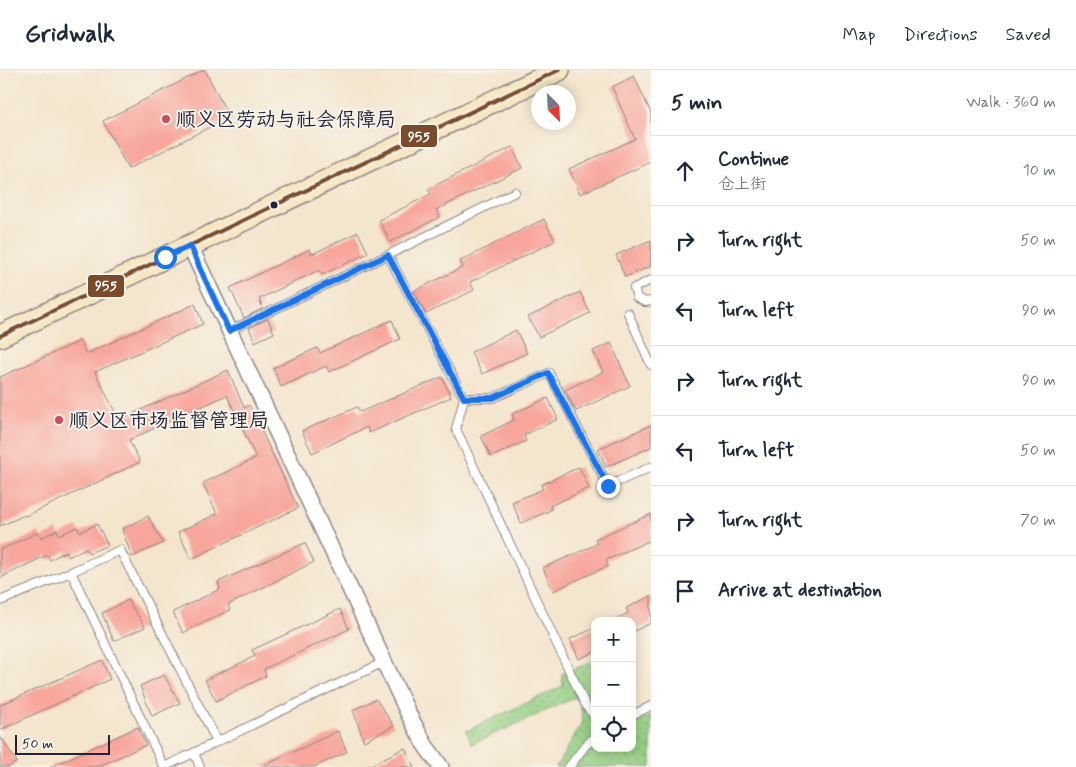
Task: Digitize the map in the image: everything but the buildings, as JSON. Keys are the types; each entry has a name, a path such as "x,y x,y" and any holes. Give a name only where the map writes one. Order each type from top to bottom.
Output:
{"street":[{"path":"0,336 559,70"},
{"path":"190,246 408,713 425,745 441,767"}],"lane":[{"path":"229,331 514,192"},
{"path":"388,255 464,398 456,429 586,706 591,712"},
{"path":"651,280 634,288 637,298 645,302 651,301"},
{"path":"628,313 651,365"},
{"path":"464,398 493,398 548,373 608,486 651,467"},
{"path":"0,601 120,550 217,742"},
{"path":"71,572 164,767 384,662"},
{"path":"636,713 651,706"},
{"path":"569,767 591,741"},
{"path":"194,753 200,767"}],"green space":[{"path":"591,662 591,752 636,752 636,722 651,716 651,767 556,767 583,722 579,696 472,744 466,731 563,686 562,674"}],"transit line":[{"name":"955","path":"0,336 559,70"}],"place":[{"name":"顺义区劳动与社会保障局","path":"166,119"},
{"name":"顺义区市场监督管理局","path":"59,420"}],"route":[{"path":"165,257 190,246 229,331 388,255 464,398 493,398 548,373 608,486"}]}
